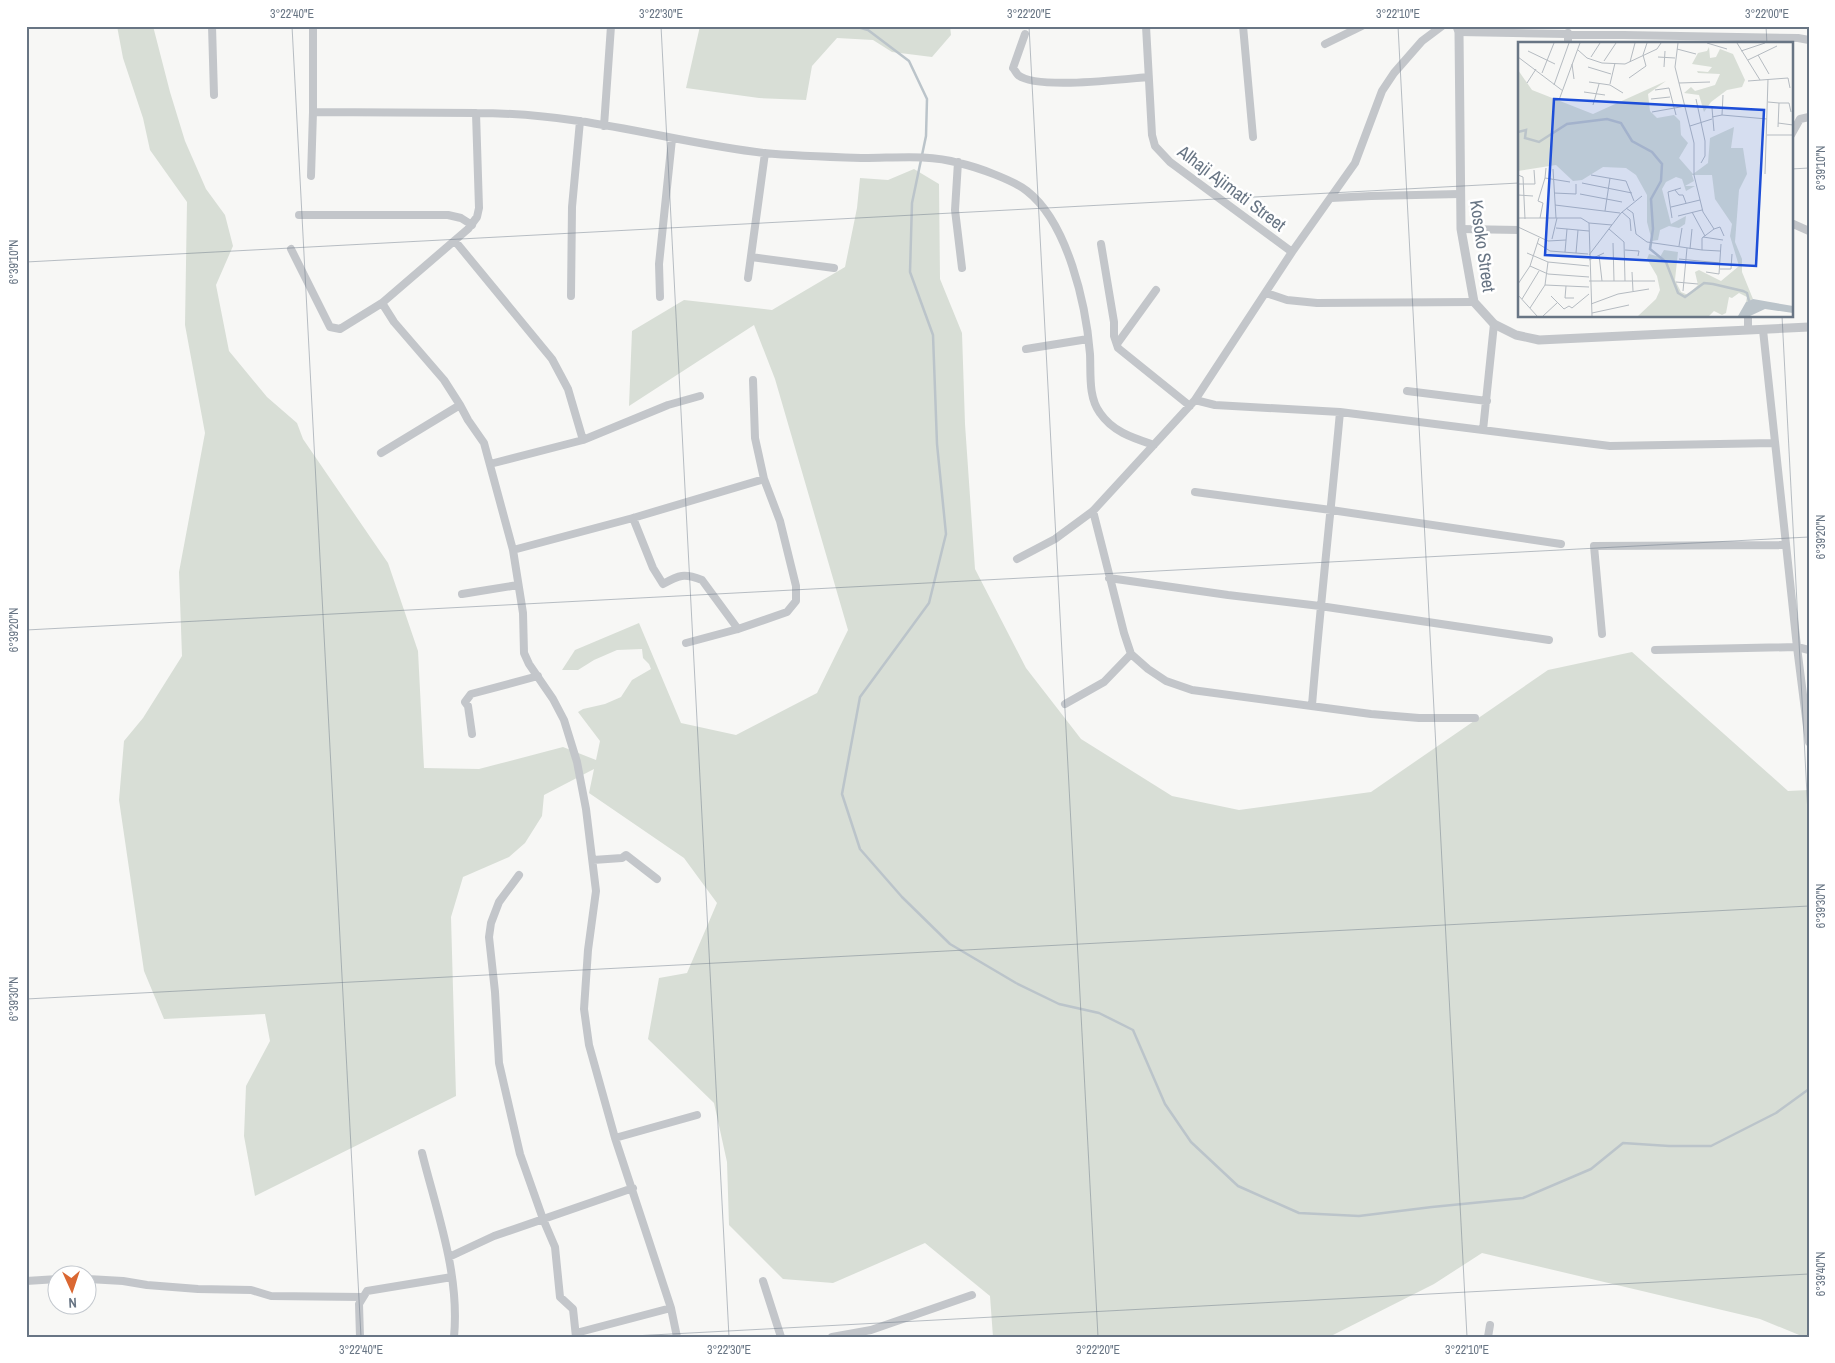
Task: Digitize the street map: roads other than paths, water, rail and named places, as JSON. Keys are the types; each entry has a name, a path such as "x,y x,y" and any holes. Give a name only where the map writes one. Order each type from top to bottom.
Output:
{"street":[{"path":"212,26 214,95"},
{"path":"311,176 313,26"},
{"path":"604,126 611,26"},
{"name":"Alhaji Ajimati Street","path":"1146,26 1152,135 1155,146 1170,162 1292,252"},
{"path":"1243,26 1253,137"},
{"path":"1325,44 1362,26"},
{"path":"1017,559 1055,539 1093,511 1192,403 1292,252 1355,164 1382,91 1394,73 1422,42 1442,26"},
{"path":"1458,29 1568,33 1668,40 1798,38 1809,40"},
{"name":"Kosoko Street","path":"1458,29 1461,229 1474,302 1494,324 1516,335 1539,340 1809,327"},
{"path":"1568,33 1568,42"},
{"path":"1025,34 1013,68 1017,74 1024,78 1074,83 1148,77"},
{"path":"313,112 507,113 580,121 672,139 765,153 864,158 914,158 958,162 1010,182 1026,191 1040,204 1052,222 1069,257 1081,298 1088,339 1094,404 1112,427 1131,437 1154,445"},
{"path":"291,249 330,327 340,330 382,303 455,241 472,225 477,217 479,208 476,113"},
{"path":"1792,134 1800,120 1809,117"},
{"path":"571,296 572,207 580,121"},
{"path":"660,296 659,264 672,139"},
{"path":"748,278 765,153"},
{"path":"958,162 955,210 962,268"},
{"path":"1331,198 1460,194"},
{"path":"299,215 448,215 461,218 472,225"},
{"path":"1792,223 1809,231"},
{"path":"1461,229 1518,230"},
{"path":"455,241 552,359 568,388 583,440"},
{"path":"1101,244 1114,322 1114,336 1118,348 1192,403 1340,412 1610,446 1774,443"},
{"path":"751,257 834,268"},
{"path":"1116,344 1156,290"},
{"path":"1266,293 1287,300 1317,303 1474,302"},
{"path":"382,303 394,322 444,380 484,443 513,550 523,613 524,654 564,720 577,762 586,809 596,891 588,950 584,1009 589,1045 615,1138 671,1308 677,1337"},
{"path":"1748,318 1748,330"},
{"path":"1483,430 1494,324"},
{"path":"1763,330 1774,443 1809,742"},
{"path":"1026,349 1088,339"},
{"path":"686,643 738,629 787,612 796,601 796,586 780,521 764,479 755,438 753,380"},
{"path":"1407,391 1487,401"},
{"path":"490,464 583,440 668,405 700,396"},
{"path":"381,453 460,404"},
{"path":"1312,706 1320,606 1340,412"},
{"path":"513,550 633,518 764,479"},
{"path":"1194,492 1561,544"},
{"path":"1093,511 1132,654 1148,669 1166,681 1192,690 1390,716 1474,718"},
{"path":"633,518 653,568 663,584 678,576 694,577 702,580 738,629"},
{"path":"1602,634 1594,546 1786,545"},
{"path":"1110,578 1320,606 1549,640"},
{"path":"462,594 518,585"},
{"path":"1655,650 1797,647 1809,650"},
{"path":"1065,704 1104,682 1132,654"},
{"path":"472,734 468,706 465,702 471,694 538,676"},
{"path":"592,860 622,858 626,855 657,879"},
{"path":"519,875 499,902 491,923 489,937 495,992 498,1064 520,1154 555,1247 560,1297 573,1309 576,1335 671,1308"},
{"path":"615,1138 697,1115"},
{"path":"422,1154 449,1257 455,1302 454,1337"},
{"path":"449,1257 494,1236 632,1188"},
{"path":"360,1337 359,1304 367,1291 452,1277"},
{"path":"26,1281 48,1280"},
{"path":"98,1280 198,1289 252,1290 271,1296 362,1297"},
{"path":"762,1281 781,1337"},
{"path":"832,1337 871,1330 972,1295"},
{"path":"1488,1337 1490,1325"}],"waterway":[{"path":"854,26 868,30 909,61 927,99 926,136 912,203 910,272 933,335 937,444 946,534 929,603 860,697 842,794 860,849 902,897 950,944 1016,983 1059,1004 1099,1013 1133,1030 1165,1104 1191,1142 1238,1186 1299,1213 1359,1216 1523,1198 1591,1169 1623,1143 1711,1146 1776,1113 1809,1089"}]}
